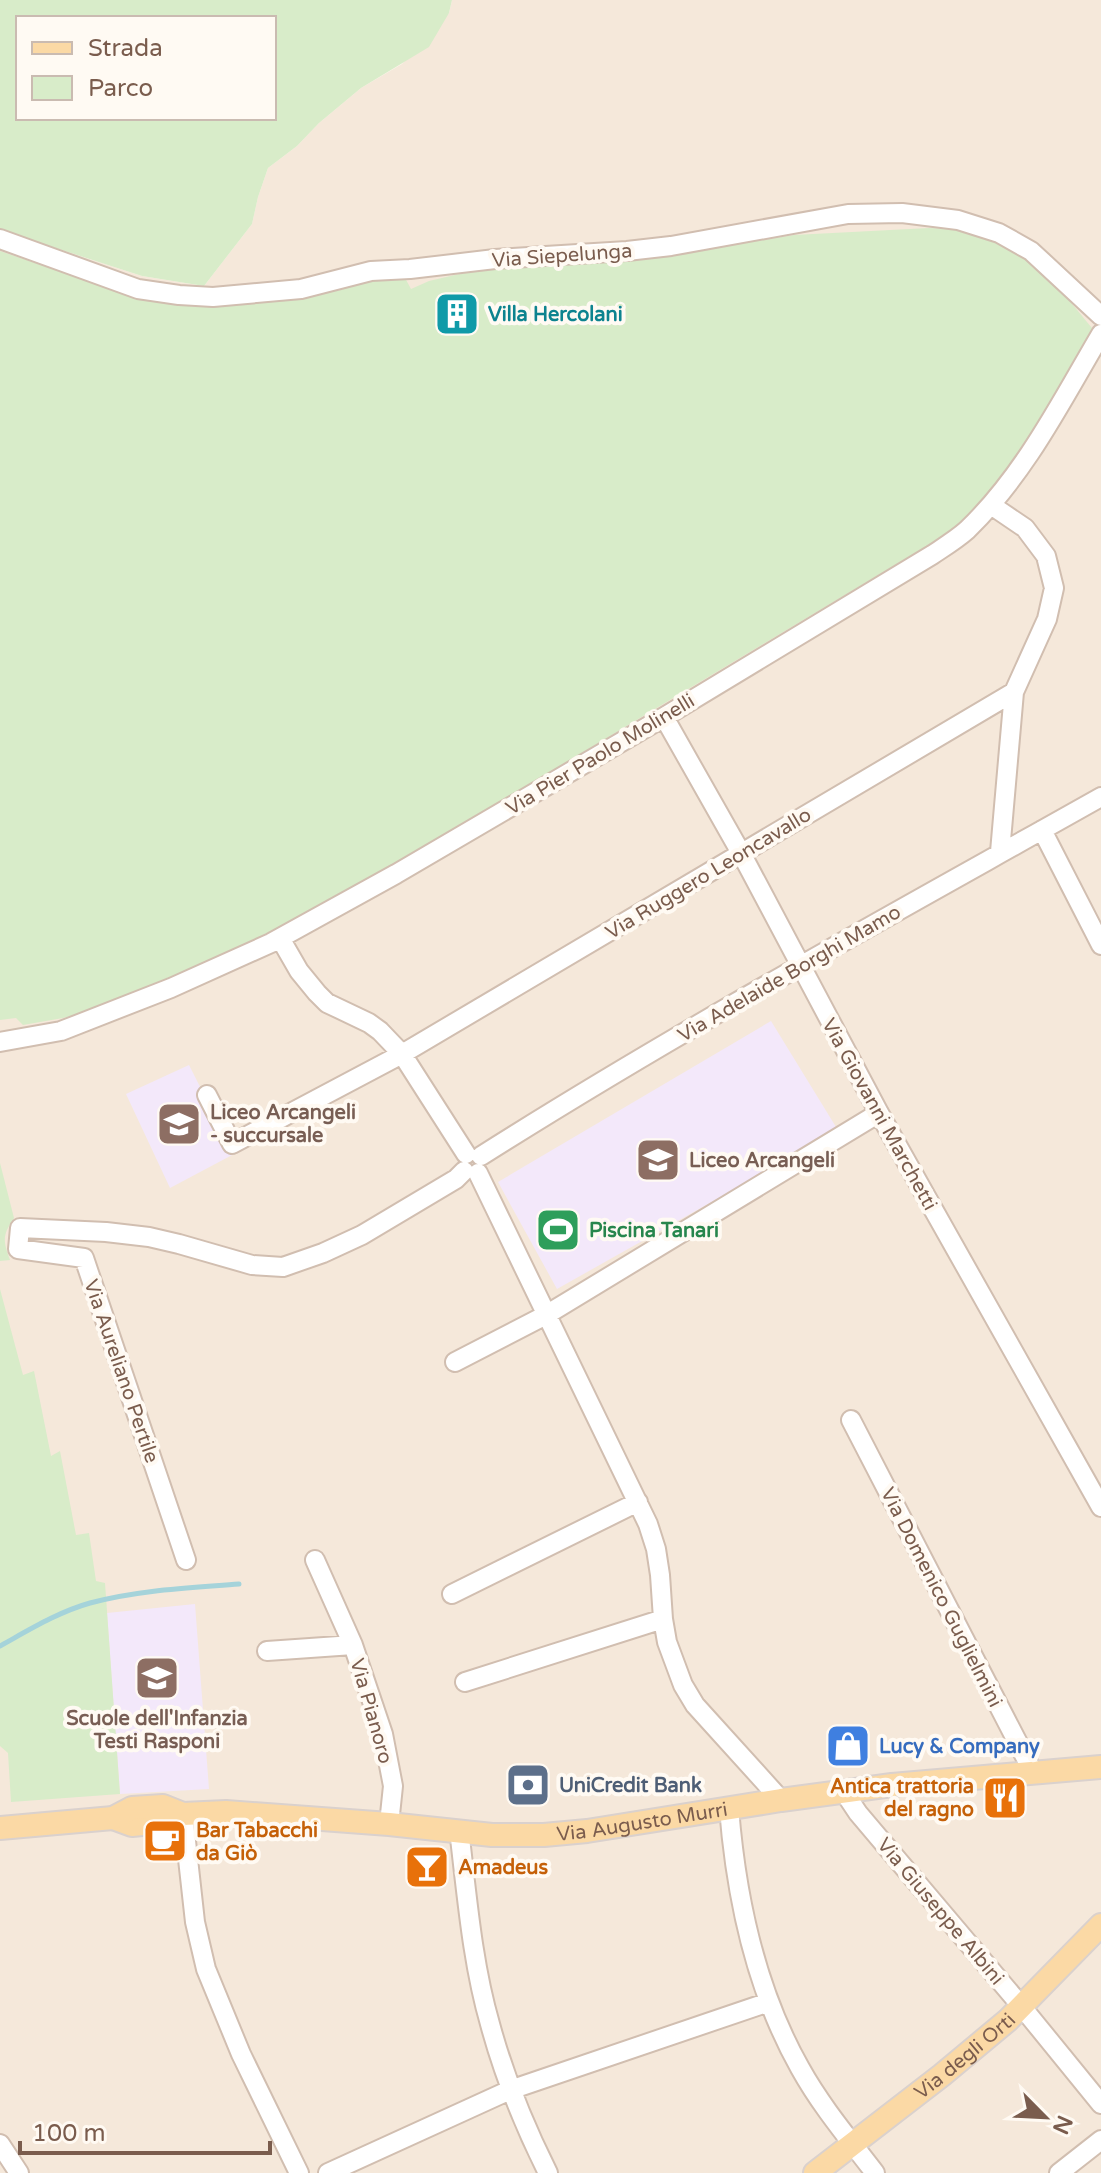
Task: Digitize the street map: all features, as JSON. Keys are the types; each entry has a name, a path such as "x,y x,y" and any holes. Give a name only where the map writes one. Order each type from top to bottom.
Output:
{"main road":[{"name":"Via Augusto Murri","path":"0,1828 113,1818 132,1808 163,1806 183,1814 256,1813 501,1835 544,1835 844,1792 951,1779 1101,1767"},
{"name":"Via degli Orti","path":"815,2173 974,2049 1022,2007 1101,1925"}],"street":[{"name":"Via Siepelunga","path":"0,239 138,289 213,297 301,289 371,271 627,251 848,214 902,213 958,220 999,233 1031,251 1101,316"},
{"name":"Via Pier Paolo Molinelli","path":"0,1042 61,1031 171,988 280,938 664,717 932,555 965,532 1011,483 1101,334"},
{"path":"991,505 1025,528 1046,556 1054,588 1047,619 1014,692 1000,852"},
{"name":"Via Ruggero Leoncavallo","path":"207,1095 232,1144 402,1054 1014,692"},
{"name":"Via Giovanni Marchetti","path":"664,717 741,853 879,1113 1101,1507"},
{"name":"Via Adelaide Borghi Mamo","path":"472,1163 799,965 1101,797"},
{"path":"1042,830 1101,945"},
{"path":"280,938 299,971 327,1003 369,1023 402,1054 472,1163 638,1502 656,1549 667,1642 688,1696 781,1800"},
{"path":"455,1362 546,1315 879,1113"},
{"name":"Via Aureliano Pertile","path":"186,1560 84,1258 18,1249 20,1228 149,1237 252,1265 283,1267 362,1235 456,1179 472,1163"},
{"name":"Via Domenico Guglielmini","path":"851,1420 1034,1774"},
{"path":"452,1594 638,1502"},
{"name":"Via Pianoro","path":"315,1560 353,1645 383,1734 393,1786 389,1824"},
{"path":"465,1682 663,1619"},
{"name":"Via Pianoro","path":"267,1651 353,1645"},
{"name":"Via Giuseppe Albini","path":"844,1792 858,1813 1101,2104"},
{"path":"729,1808 744,1908 756,1963 769,2002 801,2070 823,2105 875,2173"},
{"path":"183,1814 195,1922 206,1969 241,2054 299,2173"},
{"path":"459,1830 472,1932 489,2022 510,2090 548,2173"},
{"path":"328,2173 510,2090 769,2002"},
{"path":"1059,2173 1101,2140"},
{"path":"0,2144 19,2173"}],"shaded area":[{"path":"452,0 1101,0 1101,2173 0,2173 0,230 142,276 204,286 252,224 268,168 361,88 402,64 449,13"},
{"name":"Liceo Arcangeli","path":"771,1021 836,1127 754,1178 557,1289 498,1182"},
{"name":"Liceo Arcangeli - succursale","path":"189,1065 234,1154 170,1188 126,1094"},
{"name":"Scuole dell'Infanzia Testi Rasponi","path":"195,1604 209,1789 120,1794 107,1613"}],"green space":[{"path":"0,0 452,0 449,13 429,47 361,88 268,168 252,224 204,286 142,276 0,230"},
{"path":"929,228 979,232 1012,247 1042,271 1092,328 1057,395 1017,459 982,503 955,529 290,928 132,1000 23,1025 16,1018 0,1020 0,251 141,299 196,307 337,291 364,282 404,276 411,289 429,281 485,268 676,254 794,235"},
{"path":"0,1163 14,1218 5,1238 10,1260 0,1261"},
{"path":"0,1289 23,1375 34,1371 51,1456 60,1451 76,1535 89,1533 96,1581 105,1583 120,1794 11,1802 8,1753 0,1746"}],"waterway":[{"path":"0,1646 55,1616 90,1603 145,1592 239,1584"}],"place":[{"name":"Villa Hercolani","path":"457,314"},
{"name":"Liceo Arcangeli - succursale","path":"179,1124"},
{"name":"Liceo Arcangeli","path":"658,1160"},
{"name":"Piscina Tanari","path":"558,1230"},
{"name":"Scuole dell'Infanzia Testi Rasponi","path":"157,1678"},
{"name":"Lucy & Company","path":"848,1746"},
{"name":"UniCredit Bank","path":"528,1785"},
{"name":"Antica trattoria del ragno","path":"1005,1798"},
{"name":"Bar Tabacchi da Giò","path":"165,1841"},
{"name":"Amadeus","path":"427,1867"}]}
